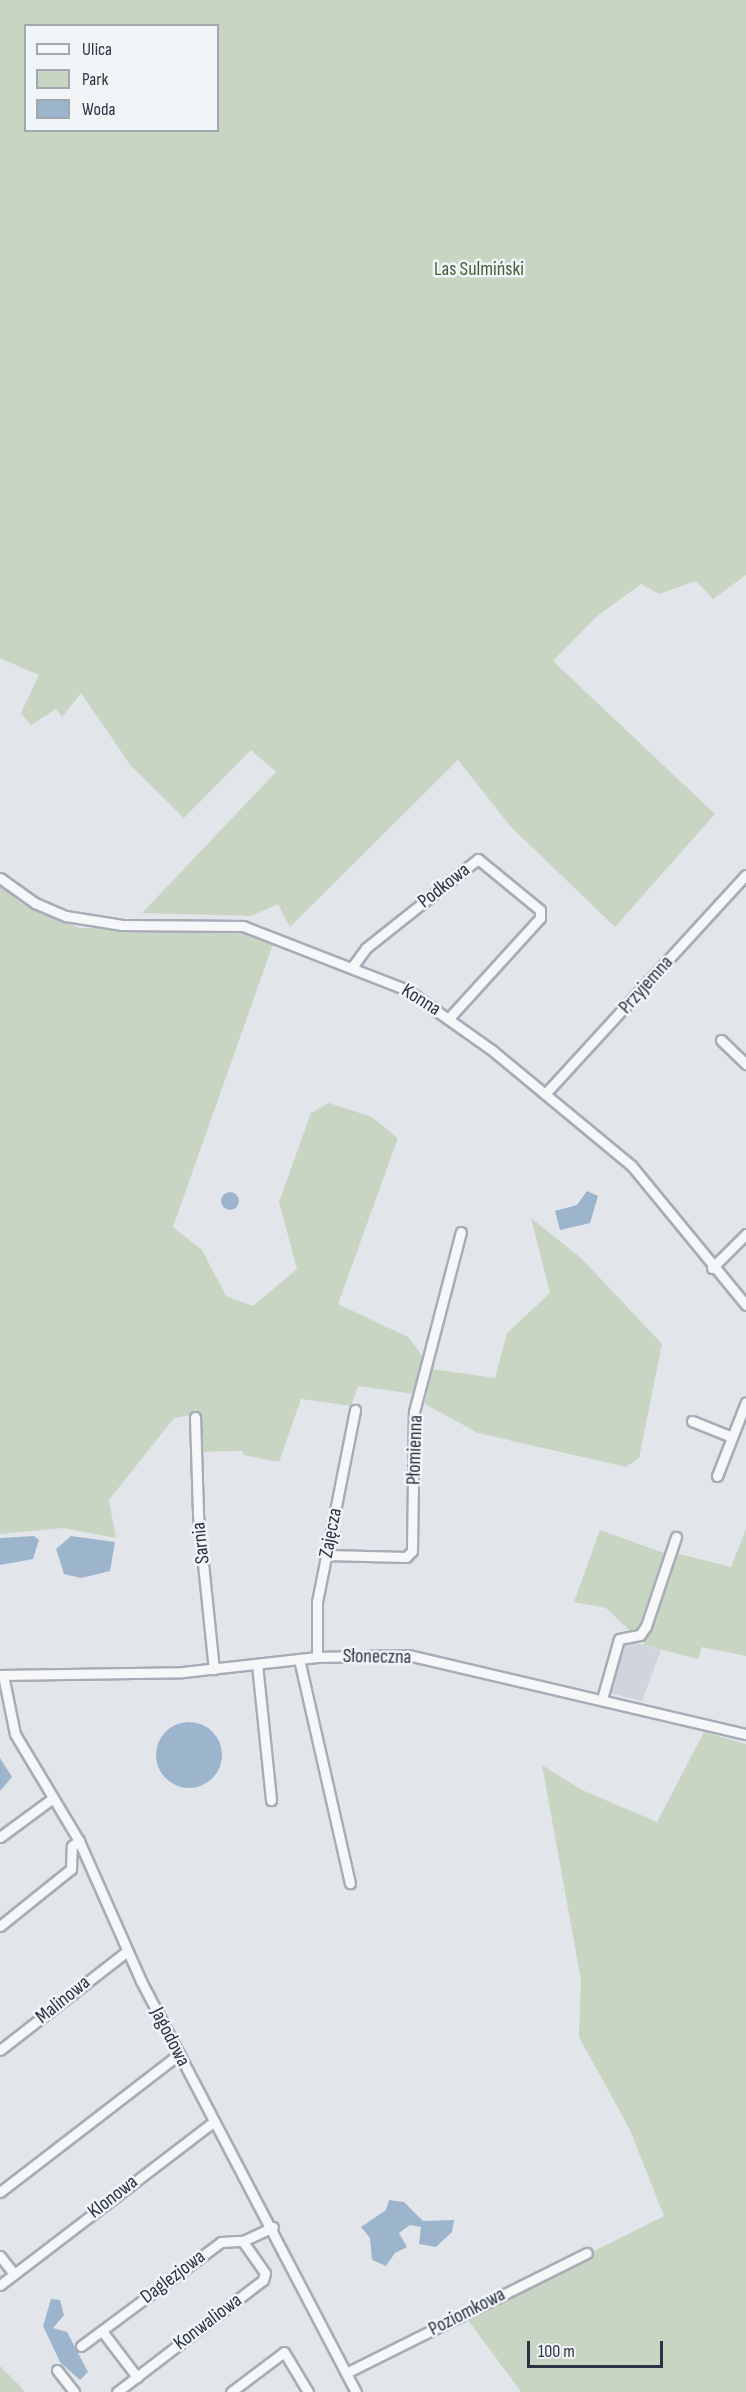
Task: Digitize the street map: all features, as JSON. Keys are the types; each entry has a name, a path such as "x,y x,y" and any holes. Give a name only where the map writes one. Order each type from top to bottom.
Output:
{"street":[{"name":"Podkowa","path":"353,966 366,948 478,859 540,910 540,918 448,1018"},
{"name":"Przyjemna","path":"545,1094 746,875"},
{"name":"Konna","path":"0,878 36,903 66,916 122,925 243,926 353,966 407,990 448,1018 631,1165 712,1268 746,1305"},
{"path":"721,1040 746,1064"},
{"name":"Płomienna","path":"327,1555 406,1557 412,1551 414,1412 461,1232"},
{"path":"712,1268 746,1234"},
{"path":"717,1476 746,1402"},
{"name":"Zajęcza","path":"317,1657 317,1602 355,1410"},
{"name":"Sarnia","path":"195,1417 198,1515 214,1669"},
{"path":"692,1421 732,1437"},
{"path":"602,1699 619,1639 640,1635 646,1626 676,1537"},
{"name":"Słoneczna","path":"2,1675 214,1669 317,1657 408,1655 746,1734"},
{"path":"299,1659 350,1883"},
{"path":"257,1664 271,1800"},
{"name":"Jagodowa","path":"2,1675 15,1734 79,1841 127,1951 213,2122 273,2227 356,2392"},
{"path":"0,1837 53,1798"},
{"path":"0,1926 72,1869 72,1846 79,1841"},
{"name":"Malinowa","path":"0,2050 127,1951"},
{"path":"0,2193 179,2054"},
{"name":"Klonowa","path":"0,2285 213,2122"},
{"name":"Daglezjowa","path":"81,2346 221,2242 243,2241 273,2227"},
{"name":"Konwaliowa","path":"117,2392 263,2280 265,2273 243,2241"},
{"name":"Poziomkowa","path":"346,2373 587,2253"},
{"path":"0,2256 14,2274"},
{"path":"102,2331 137,2377"},
{"path":"231,2392 282,2352 308,2392"},
{"path":"57,2370 74,2392"}],"shaded area":[{"path":"624,1640 661,1650 642,1701 609,1693"}],"green space":[{"name":"Las Sulmiński","path":"0,0 746,0 746,575 713,599 696,581 659,594 641,584 596,617 553,661 715,814 615,927 511,827 458,760 290,927 278,904 251,916 142,913 276,772 251,750 184,818 131,766 81,693 62,717 56,709 31,725 21,713 39,675 0,658"},
{"path":"0,886 22,904 80,928 231,928 273,944 173,1227 202,1250 226,1296 253,1306 297,1269 279,1202 311,1113 329,1103 372,1117 398,1138 338,1304 408,1337 424,1358 414,1394 358,1386 351,1406 301,1399 279,1462 243,1455 243,1451 198,1452 192,1415 174,1418 109,1500 116,1538 63,1528 0,1534"},
{"path":"531,1218 582,1259 662,1344 639,1458 626,1467 478,1433 425,1404 432,1369 495,1378 507,1333 550,1293"},
{"path":"746,1529 746,1656 702,1647 698,1659 643,1645 676,1553 731,1567"},
{"path":"600,1530 664,1553 638,1628 630,1631 606,1608 574,1602"},
{"path":"704,1732 746,1744 746,2392 521,2392 465,2316 664,2216 630,2130 579,2037 581,1980 542,1765 582,1790 657,1822"},
{"path":"0,2366 21,2387 25,2392 0,2392"}],"water":[{"path":"587,1191 598,1196 590,1223 560,1230 555,1211 577,1205"},
{"path":"230,1192 236,1195 239,1201 236,1207 230,1210 224,1207 221,1201 224,1195"},
{"path":"34,1536 39,1540 33,1559 0,1565 0,1538"},
{"path":"71,1536 115,1542 110,1571 81,1578 64,1574 56,1549"},
{"path":"189,1722 202,1724 217,1737 222,1755 220,1768 207,1783 189,1788 176,1786 161,1773 156,1755 158,1742 171,1727"},
{"path":"0,1758 12,1777 0,1791"},
{"path":"389,2200 404,2202 423,2221 454,2220 452,2232 436,2247 419,2244 421,2227 410,2225 399,2233 407,2247 395,2253 386,2266 372,2260 370,2238 361,2227 386,2210"},
{"path":"51,2299 60,2300 64,2315 53,2328 67,2332 88,2372 80,2380 60,2362 43,2326"}]}
